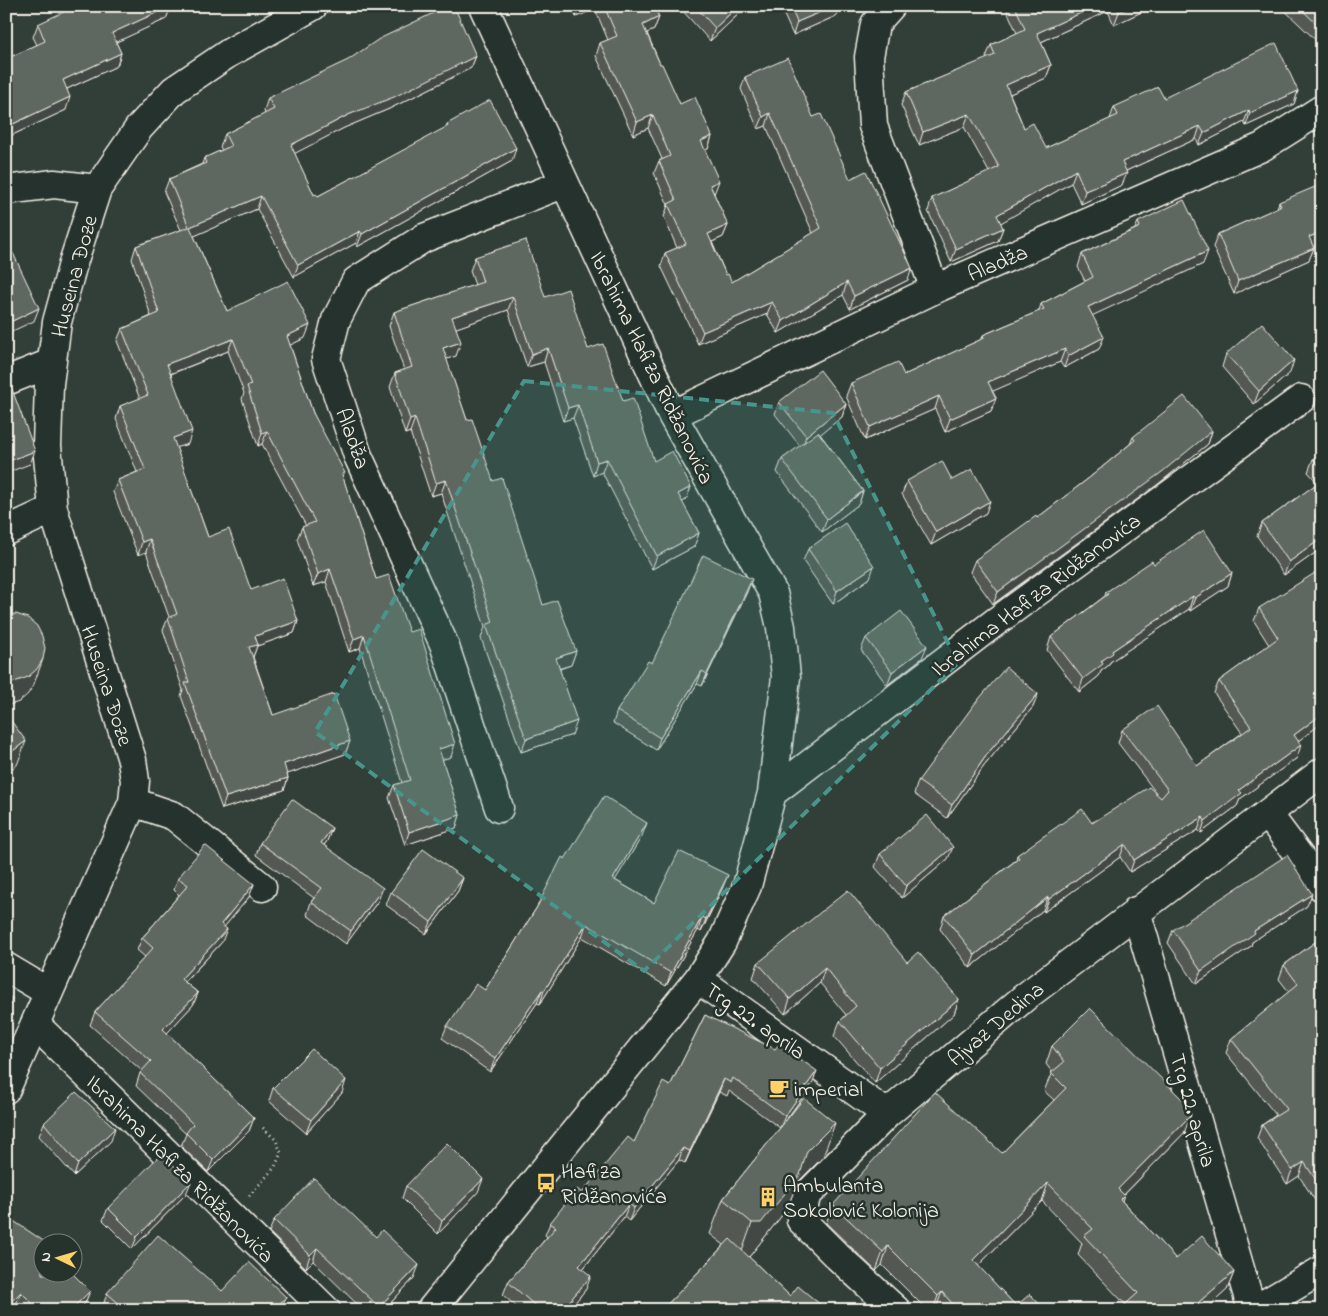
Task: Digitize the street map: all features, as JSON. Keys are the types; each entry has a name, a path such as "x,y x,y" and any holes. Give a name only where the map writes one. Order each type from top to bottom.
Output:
{"street":[{"name":"Huseina Đoze","path":"6,1089 36,1025 48,992 133,802 135,781 132,760 53,509 47,446 51,363 62,304 97,189 139,128 174,90 229,53 313,6"},
{"name":"Ibrahima Hafiza Ridžanovića","path":"431,1310 698,979 722,942 747,886 772,794 786,677 781,627 773,593 672,416 563,184 483,6"},
{"path":"892,6 875,24 869,56 874,126 935,289"},
{"name":"Aladža","path":"672,416 935,289 1262,147 1322,109"},
{"name":"Huseina Đoze","path":"6,190 54,184 97,189"},
{"name":"Aladža","path":"499,808 444,644 358,456 326,359 336,320 356,281 424,238 563,184"},
{"name":"Huseina Đoze","path":"6,381 51,363"},
{"name":"Ibrahima Hafiza Ridžanovića","path":"772,794 994,623 1301,399"},
{"path":"6,531 53,509"},
{"name":"Ajvaz Dedina","path":"896,1310 801,1220 806,1196 887,1114 1025,997 1136,911 1322,772"},
{"path":"133,802 174,816 262,887"},
{"path":"1268,814 1322,887"},
{"name":"Trg 22. aprila","path":"1136,911 1253,1310"},
{"path":"6,967 48,992"},
{"name":"Trg 22. aprila","path":"698,979 887,1114"},
{"name":"Ibrahima Hafiza Ridžanovića","path":"36,1025 326,1310"},
{"path":"1253,1310 1322,1270"}],"path":[{"path":"228,1215 243,1203 275,1167 281,1153 276,1140 261,1126"}],"highlighted area":[{"path":"524,381 833,413 958,663 644,971 315,732"}],"building":[{"path":"76,6 171,6 112,33 121,53 63,80 70,97 13,124 6,110 6,59 45,41 38,24"},
{"path":"448,6 454,6 476,56 394,97 348,115 291,145 314,195 318,196 448,126 447,124 490,100 516,148 362,234 360,231 298,265 261,196 190,227 227,311 288,281 310,325 287,336 313,413 345,473 342,474 376,579 389,575 409,632 419,629 455,744 439,749 460,815 409,832 394,785 410,780 364,635 354,639 330,569 318,574 302,527 315,522 267,431 262,433 247,386 251,385 233,339 167,364 192,431 173,438 208,537 229,529 251,590 283,578 298,621 255,636 258,645 249,647 273,715 334,694 350,741 284,764 288,778 226,797 185,683 189,682 168,618 177,614 150,539 142,542 118,480 145,469 120,406 148,395 122,329 159,313 136,246 189,227 169,179 206,163 204,158 231,146 225,134 274,109 268,98 348,60 379,39"},
{"path":"604,6 654,6 659,17 643,25 660,64 662,64 680,104 695,97 712,136 701,141 719,181 710,185 728,225 708,234 726,275 728,274 732,282 821,228 770,113 763,117 745,77 788,58 813,117 821,114 850,179 866,171 912,268 854,296 847,282 783,321 772,302 703,332 665,253 686,244 668,204 676,200 659,161 670,156 653,115 637,122 600,43 617,36"},
{"path":"695,6 738,6 715,28"},
{"path":"790,6 835,6 797,22"},
{"path":"1015,6 1096,6 1037,33 1051,65 1006,85 1024,128 1033,123 1046,148 1118,115 1114,107 1158,87 1164,98 1276,43 1298,91 1250,113 1249,110 1204,133 1200,126 1122,162 1127,173 1085,191 1076,170 997,215 1003,228 956,249 932,198 999,167 969,114 923,132 906,92 995,55 991,45 1025,29"},
{"path":"1116,6 1132,6 1119,12"},
{"path":"1298,6 1322,6 1322,29"},
{"path":"1322,184 1322,232 1309,237 1314,248 1238,281 1218,234 1281,206 1279,202"},
{"path":"1184,200 1208,251 1088,307 1104,337 1068,356 1065,349 988,382 996,398 950,419 939,396 870,427 851,383 898,362 904,375 984,338 983,335 1044,309 1041,304 1093,277 1082,254 1140,227 1138,222"},
{"path":"526,240 545,297 568,289 588,349 603,344 623,401 633,398 654,461 672,451 691,487 678,494 699,533 657,556 607,459 597,462 578,405 568,408 548,348 532,354 513,297 452,317 461,342 443,348 467,420 472,419 493,481 502,478 543,605 557,600 576,651 556,658 577,721 526,739 486,625 493,622 446,480 436,483 415,418 410,420 395,373 412,367 394,312 483,282 475,257"},
{"path":"13,253 39,308 6,324 6,256"},
{"path":"1262,323 1294,360 1259,391 1226,354"},
{"path":"820,370 846,404 806,436 779,402"},
{"path":"10,384 35,451 6,462 6,385"},
{"path":"1184,396 1212,431 1162,472 998,592 975,560 1036,516 1037,518 1089,478 1135,440 1133,437"},
{"path":"818,432 863,491 827,519 782,459"},
{"path":"1322,451 1322,470 1313,459"},
{"path":"942,461 952,480 972,469 990,501 936,532 907,481"},
{"path":"1322,480 1322,508 1315,515 1322,525 1322,538 1289,562 1262,523"},
{"path":"845,523 874,566 837,591 808,549"},
{"path":"1204,530 1232,573 1195,598 1193,596 1112,651 1113,653 1101,661 1103,664 1083,679 1051,637 1108,594 1106,592 1152,561 1154,564"},
{"path":"703,555 752,579 707,674 702,671 660,738 617,711 648,661 652,663"},
{"path":"1315,573 1322,584 1322,714 1294,735 1301,745 1239,790 1242,793 1205,821 1203,817 1134,860 1125,844 1049,899 1048,897 975,955 944,916 1019,858 1017,855 1082,809 1092,823 1149,787 1161,798 1168,790 1122,730 1157,706 1197,766 1251,727 1219,681 1278,638 1259,608"},
{"path":"901,611 927,646 892,672 866,638"},
{"path":"16,614 28,618 37,626 45,648 43,659 37,669 28,677 6,685 6,615"},
{"path":"1006,667 1038,694 988,753 952,805 918,781 973,706"},
{"path":"6,714 26,741 6,756"},
{"path":"604,796 647,823 613,879 654,903 679,851 728,875 706,919 702,917 671,973 586,924 544,991 542,990 495,1059 447,1026 476,984 485,990 537,907 562,857 565,859"},
{"path":"292,799 332,828 321,843 383,888 351,931 311,902 322,888 260,843"},
{"path":"927,815 953,847 906,886 880,854"},
{"path":"205,845 254,884 221,924 227,929 181,979 198,993 163,1029 254,1118 213,1160 186,1133 193,1124 140,1073 151,1061 95,1012 153,948 142,938 188,885 178,878"},
{"path":"423,849 463,878 431,922 391,892"},
{"path":"1287,855 1312,894 1254,931 1255,933 1201,971 1173,930"},
{"path":"848,890 907,962 918,952 959,999 880,1068 840,1021 856,1006 825,968 790,999 758,963"},
{"path":"1322,937 1322,1189 1304,1162 1292,1170 1262,1125 1287,1109 1231,1039 1298,984 1284,965"},
{"path":"6,995 12,998 6,1009"},
{"path":"1090,1008 1188,1105 1191,1115 1118,1189 1124,1195 1120,1199 1176,1259 1202,1236 1234,1272 1199,1302 1206,1310 1119,1310 1138,1293 1084,1236 1093,1229 1048,1183 973,1260 1016,1306 1030,1294 1045,1310 958,1310 942,1292 938,1296 888,1246 883,1252 833,1205 935,1092 1002,1153 1066,1088 1051,1073 1064,1062 1052,1046"},
{"path":"705,1015 775,1049 779,1044 817,1071 785,1116 733,1078 731,1083 724,1079 690,1151 683,1148 634,1208 629,1204 579,1266 591,1276 562,1310 540,1310 508,1282 556,1227 550,1223 577,1189 582,1193 628,1137 634,1142 663,1082 670,1086"},
{"path":"312,1049 346,1080 311,1120 273,1088"},
{"path":"76,1092 115,1128 78,1164 44,1123"},
{"path":"804,1098 835,1123 807,1151 800,1175 761,1223 752,1223 723,1199"},
{"path":"447,1143 483,1179 442,1221 406,1186"},
{"path":"160,1155 165,1160 166,1158 191,1182 137,1237 108,1208"},
{"path":"314,1178 376,1237 382,1230 419,1265 379,1307 317,1248 310,1255 274,1220"},
{"path":"6,1216 33,1234 32,1284 82,1283 90,1291 71,1310 39,1310 21,1292 6,1307"},
{"path":"158,1235 222,1291 249,1262 286,1297 274,1310 126,1310 107,1293"},
{"path":"730,1239 790,1296 798,1286 827,1310 662,1310"},
{"path":"866,1302 873,1310 858,1310"}],"place":[{"name":"imperial","path":"779,1088"},
{"name":"Hafiza Ridžanovića","path":"546,1183"},
{"name":"Ambulanta Sokolović Kolonija","path":"768,1197"}]}
